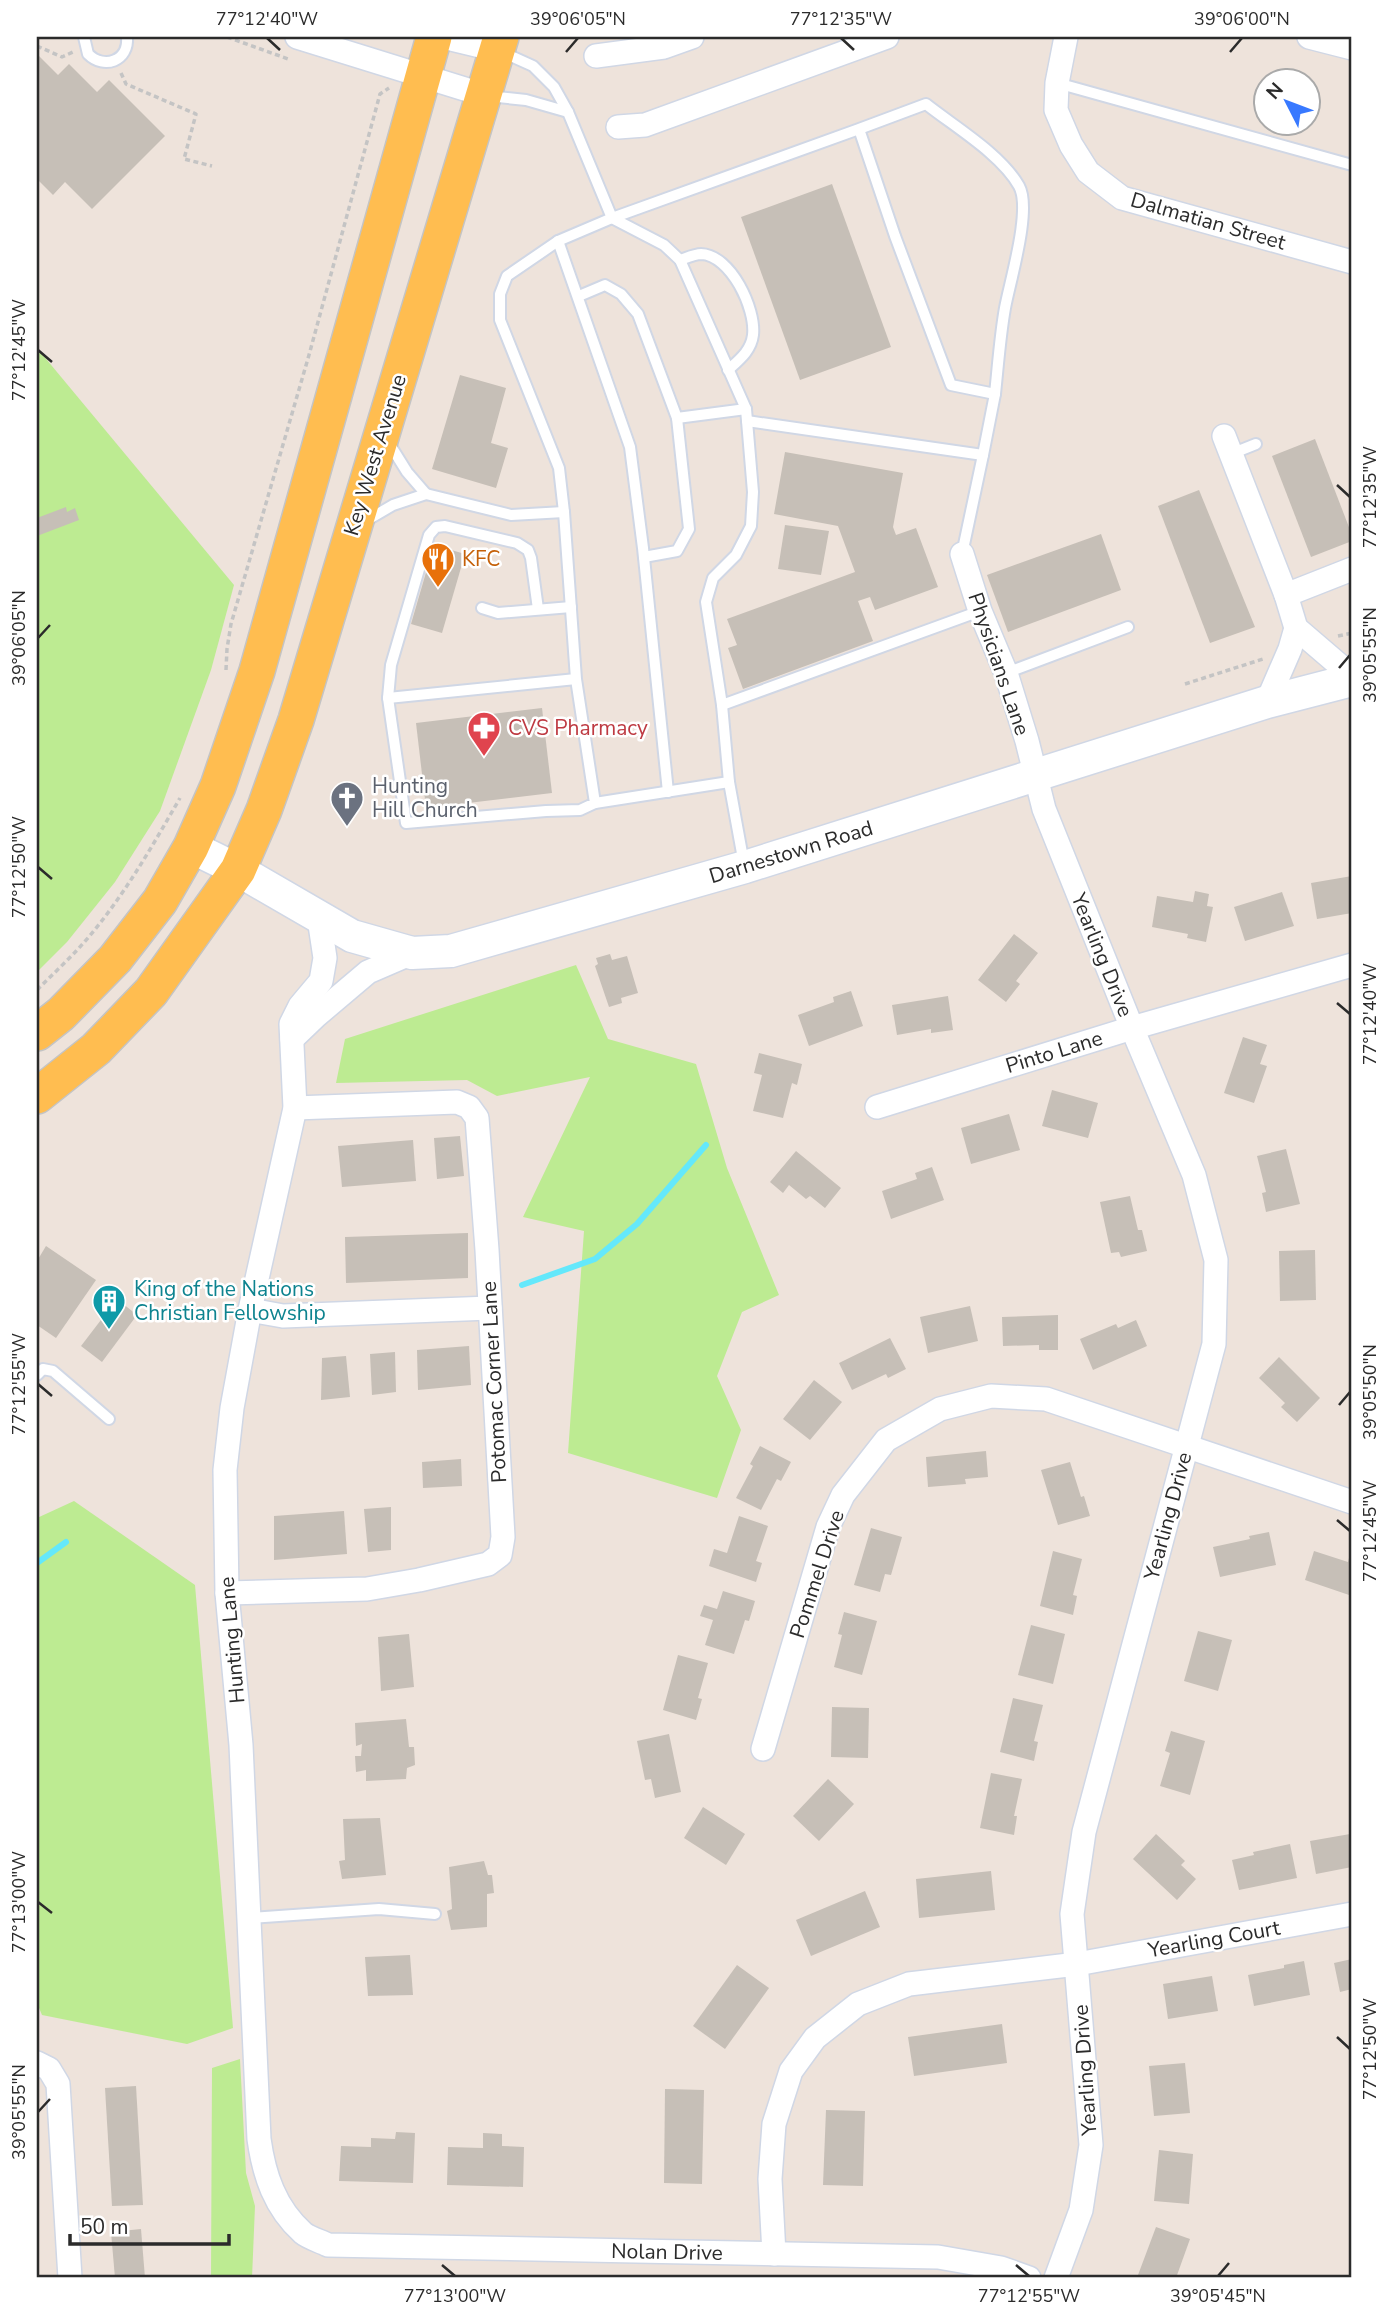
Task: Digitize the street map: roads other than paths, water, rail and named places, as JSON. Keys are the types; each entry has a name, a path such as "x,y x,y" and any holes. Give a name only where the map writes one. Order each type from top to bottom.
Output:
{"main road":[{"path":"37,1033 61,1014 116,959 160,901 191,847 218,786 257,671 410,72 433,37"},
{"name":"Key West Avenue","path":"238,870 288,746 499,43"},
{"name":"Darnestown Road","path":"191,847 238,870 352,936 412,953 451,951 744,867 1267,702 1352,678"},
{"path":"37,1096 96,1049 151,992 238,870"}],"street":[{"path":"297,37 484,95"},
{"path":"443,37 499,43"},
{"path":"596,56 664,47 692,37"},
{"path":"618,127 645,125 887,37"},
{"name":"Dalmatian Street","path":"1066,37 1057,83 1056,110 1071,145 1088,172 1122,198 1352,262"},
{"path":"1309,37 1352,48"},
{"path":"1227,445 1286,595 1296,628 1352,678"},
{"name":"Physicians Lane","path":"962,554 980,611 1006,673 1035,775"},
{"path":"1286,595 1352,569"},
{"path":"1267,702 1296,628"},
{"name":"Yearling Drive","path":"1035,775 1044,809 1194,1175 1216,1260 1214,1344 1084,1832 1072,1914 1091,2145 1081,2210 1056,2278"},
{"name":"Hunting Lane","path":"304,2234 274,2196 263,2169 259,2140 241,1745 226,1592 225,1470 232,1408 250,1310 295,1108 291,1024 300,1006 321,981 325,958 319,918"},
{"path":"292,1039 368,972 412,953"},
{"name":"Pinto Lane","path":"877,1107 1132,1028 1352,965"},
{"name":"Potomac Corner Lane","path":"226,1592 367,1588 419,1580 488,1564 500,1555 503,1537 477,1118 469,1107 457,1102 295,1108"},
{"path":"250,1310 283,1316 490,1308"},
{"name":"Pommel Drive","path":"763,1749 828,1527 842,1495 886,1440 940,1409 992,1396 1046,1399 1352,1502"},
{"name":"Yearling Court","path":"774,2254 770,2179 774,2124 791,2071 815,2038 858,2004 909,1984 1077,1964 1352,1914"},
{"path":"37,2063 49,2069 58,2084 70,2278"},
{"name":"Nolan Drive","path":"304,2234 328,2245 938,2257 1001,2268 1029,2278"}],"lane":[{"path":"84,37 88,54 99,62 106,63 119,59 124,54 127,37"},
{"path":"499,43 533,66 554,87 568,112 612,218 664,245 680,260 746,409 753,492 751,526 736,555 712,578 706,602 722,705 729,782 744,867"},
{"path":"1057,83 1352,165"},
{"path":"484,95 526,100 568,112"},
{"path":"595,803 576,679 559,468 500,320 500,294 507,275 558,242 612,218 926,104 1006,168 1021,189 1023,208 1019,245 1005,309 995,394 962,554"},
{"path":"859,130 895,236 951,385 995,394"},
{"path":"558,242 630,447 668,792"},
{"path":"680,260 701,254 720,260 735,278 751,315 753,336 746,354 728,370"},
{"path":"579,296 605,285 621,294 638,314 677,418 689,529 677,551 644,557"},
{"path":"677,418 746,409"},
{"path":"747,421 983,455"},
{"path":"383,432 407,472 426,494"},
{"path":"1227,445 1256,444"},
{"path":"353,528 393,505 426,494 511,515 564,512"},
{"path":"538,609 528,550 517,543 445,526 436,527 429,534 391,665 388,698 406,823 580,810 595,803 729,782"},
{"path":"482,608 499,613 571,607"},
{"path":"722,705 980,611"},
{"path":"1006,673 1128,627"},
{"path":"388,698 576,679"},
{"path":"37,1375 43,1369 52,1371 109,1419"},
{"path":"249,1917 379,1909 435,1914"}],"waterway":[{"path":"522,1285 595,1259 637,1224 706,1145"},
{"path":"37,1563 66,1542"}],"place":[{"name":"KFC","path":"438,589"},
{"name":"CVS Pharmacy","path":"484,758"},
{"name":"Hunting Hill Church","path":"347,828"},
{"name":"King of the Nations Christian Fellowship","path":"109,1331"}]}
